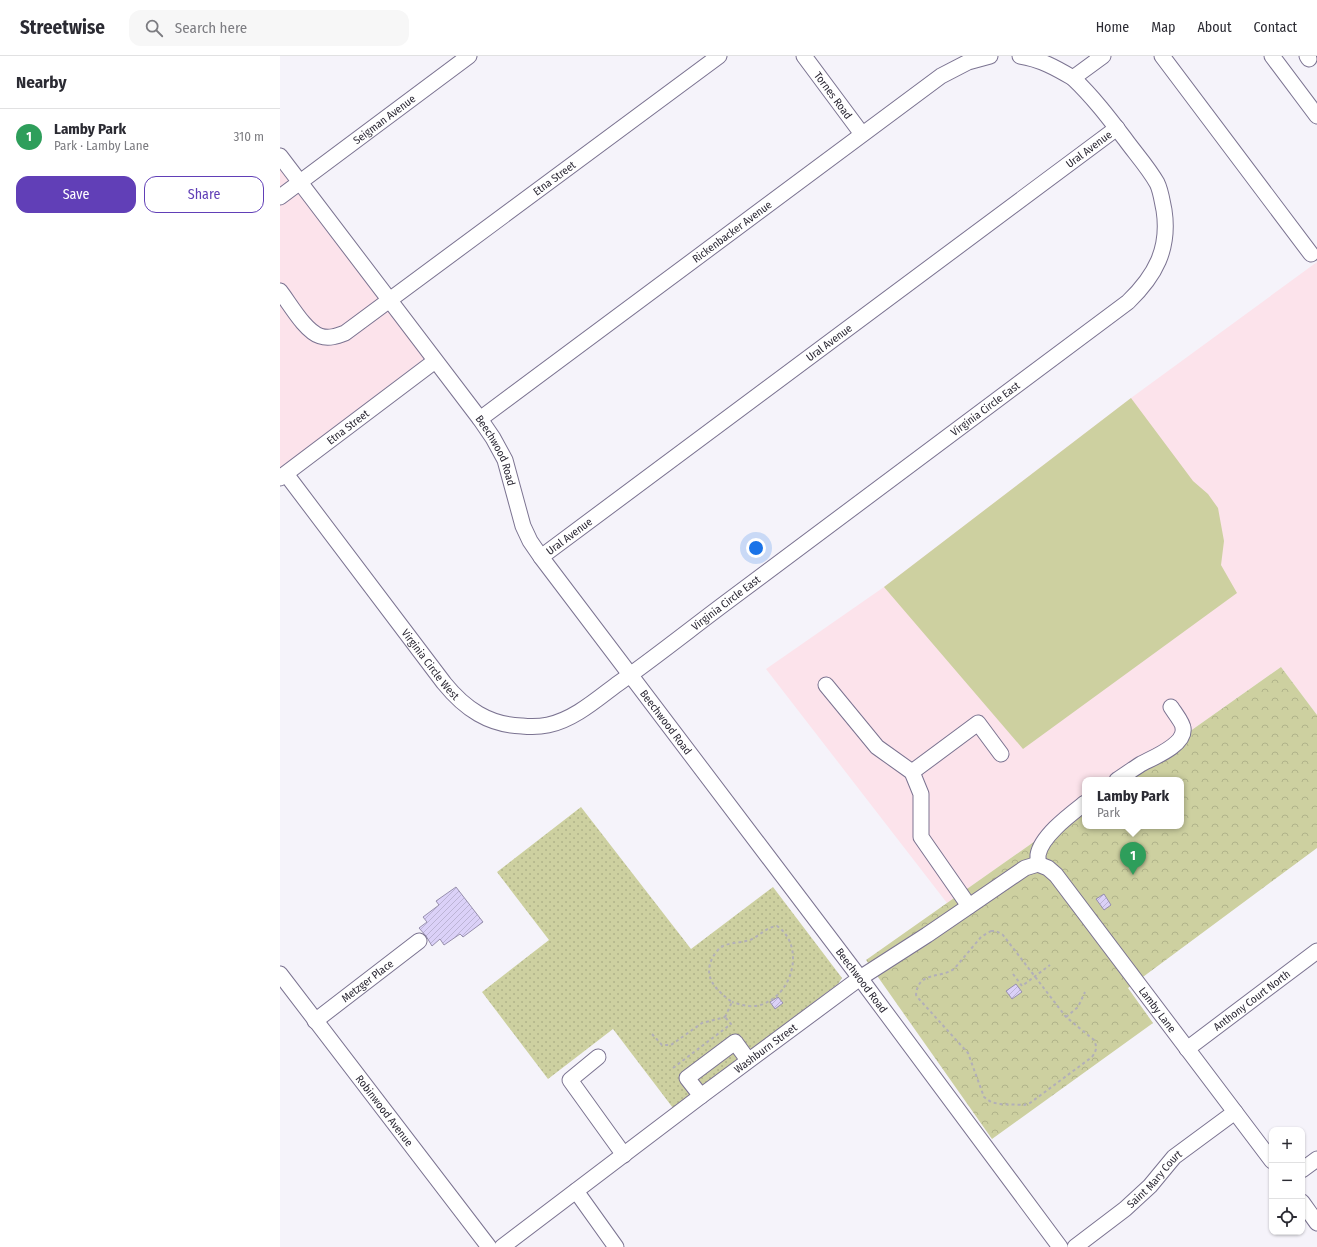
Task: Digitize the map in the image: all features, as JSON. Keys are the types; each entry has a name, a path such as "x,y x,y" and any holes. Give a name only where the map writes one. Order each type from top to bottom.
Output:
{"street":[{"name":"Seigman Avenue","path":"280,196 469,56"},
{"name":"Etna Street","path":"280,292 310,330 320,336 331,338 345,333 719,56"},
{"name":"Tornes Road","path":"804,56 862,134"},
{"name":"Rickenbacker Avenue","path":"480,419 862,134 954,68 968,62 990,56"},
{"path":"1020,56 1048,64 1073,78 1103,56"},
{"path":"1162,56 1311,254"},
{"path":"1272,56 1317,116"},
{"name":"Virginia Circle East","path":"630,675 1128,302 1142,289 1152,276 1158,264 1166,233 1165,216 1157,184 1117,128 1073,78"},
{"name":"Ural Avenue","path":"541,557 1117,128"},
{"name":"Beechwood Road","path":"280,156 493,438 505,460 522,526 541,557 860,978 1060,1247"},
{"name":"Etna Street","path":"283,476 435,360"},
{"name":"Virginia Circle West","path":"283,476 444,683 468,708 501,724 533,727 548,725 578,712 630,675"},
{"path":"826,685 877,747 912,772 921,794 921,836 969,906"},
{"path":"1122,777 1141,764 1163,753 1177,742 1183,732 1184,727 1171,707"},
{"path":"912,772 978,723 1001,754"},
{"path":"1038,864 1038,854 1044,843 1061,822 1082,805"},
{"name":"Washburn Street","path":"502,1247 748,1060 860,978 927,935 1025,868 1038,864"},
{"name":"Lamby Lane","path":"1038,864 1048,868 1056,875 1269,1157"},
{"name":"Metzger Place","path":"315,1020 419,941"},
{"name":"Anthony Court North","path":"1187,1049 1317,951"},
{"name":"Robinwood Avenue","path":"280,974 489,1247"},
{"path":"701,1096 687,1078 734,1042 748,1060"},
{"path":"598,1057 570,1080 624,1154"},
{"name":"Saint Mary Court","path":"1075,1247 1125,1209 1150,1186 1174,1157 1235,1112"},
{"path":"1305,1168 1317,1159"},
{"path":"576,1191 616,1247"},
{"path":"1305,1206 1317,1223"}],"path":[{"path":"771,926 777,926 783,930 789,938 793,958 793,970 788,982 782,991 764,1004 754,1006 732,1002 716,988 709,974 709,964 714,954 722,946 752,939 771,926"},
{"path":"991,931 996,931 1003,935 1066,1017 1094,1040 1096,1051 1092,1057 1030,1104 999,1104 991,1102 984,1097 968,1053 916,995 918,985 923,980 929,976 949,972 954,969 981,937 991,931"},
{"path":"1013,974 1022,986 1050,966"},
{"path":"1066,1017 1078,1007 1085,992"},
{"path":"652,1034 662,1044 671,1045 702,1023 725,1016 732,1002"},
{"path":"673,1068 731,1024 725,1016"}],"shaded area":[{"path":"280,165 425,358 280,468"},
{"path":"1317,262 1317,715 1281,667 1125,777 1082,777 1082,808 947,903 766,669 884,587 1131,398"}],"green space":[{"path":"1131,398 1193,481 1208,494 1218,508 1224,541 1221,565 1237,593 1023,749 884,587"},
{"path":"1281,667 1317,715 1317,848 1128,988 1153,1023 992,1139 866,960 1082,808 1082,829 1184,829 1184,777 1125,777"},
{"path":"581,807 691,949 773,887 842,978 838,984 673,1108 613,1029 548,1079 482,992 549,940 497,872"}],"building":[{"path":"456,887 483,922 463,937 460,934 444,945 440,939 432,946 419,928 427,922 423,917 439,905 436,901"},
{"path":"1104,894 1111,905 1104,910 1096,899"},
{"path":"1016,984 1022,992 1012,999 1006,991"},
{"path":"778,997 783,1003 775,1009 770,1002"}],"place":[{"name":"Lamby Park","path":"1133,875"}]}
